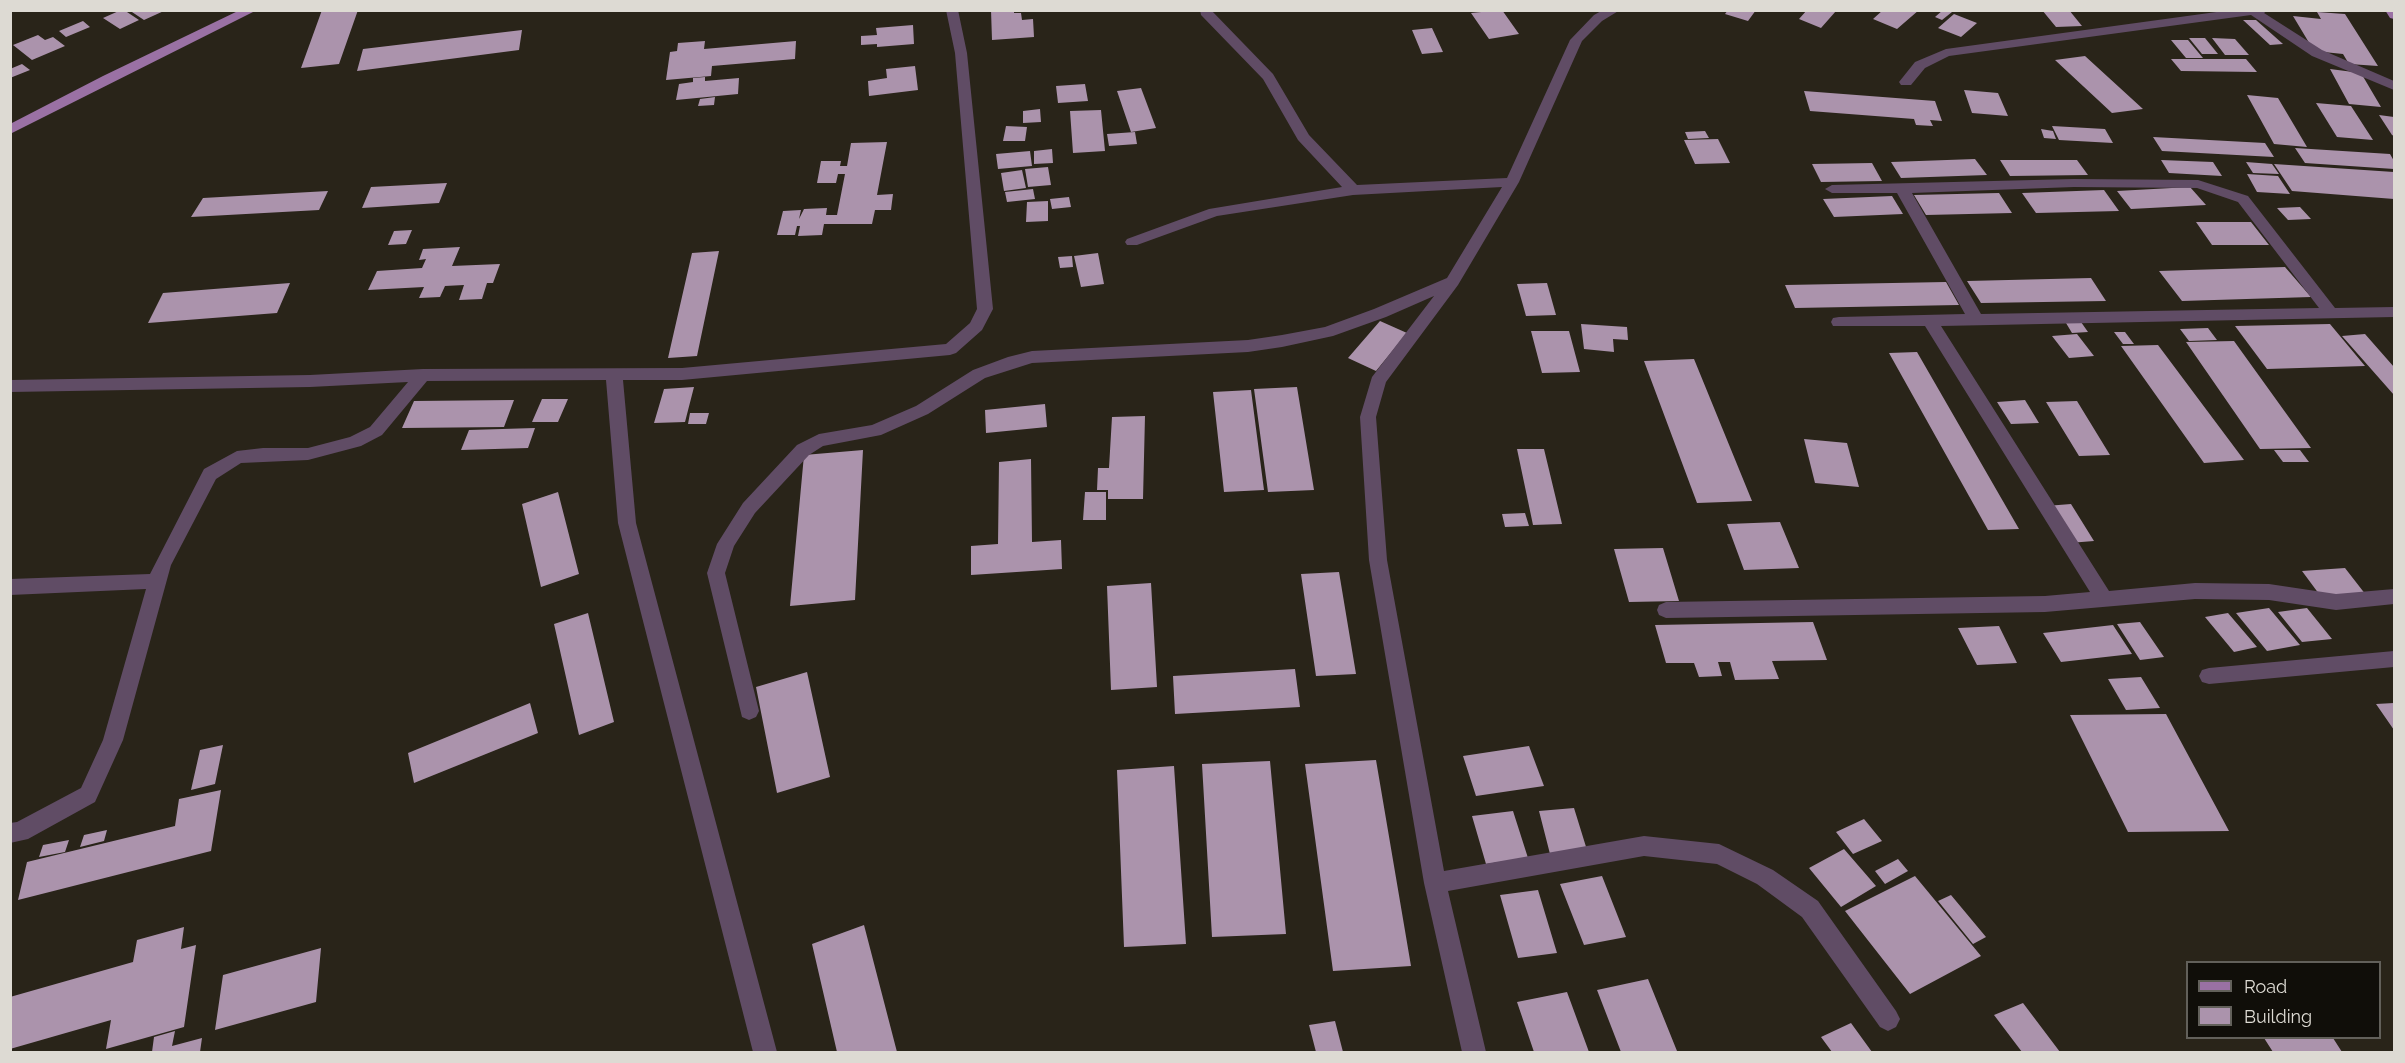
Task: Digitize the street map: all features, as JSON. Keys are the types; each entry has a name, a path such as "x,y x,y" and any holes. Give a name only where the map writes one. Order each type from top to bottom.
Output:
{"main road":[{"path":"10,130 108,79 251,10"},
{"path":"2391,10 2394,15"}],"street":[{"path":"10,386 310,381 423,375 682,374 950,349 976,326 985,309 961,53 952,10"},
{"path":"1474,1053 1435,883 1378,560 1368,417 1378,381 1453,281 1512,182 1576,40 1598,18 1614,10"},
{"path":"1906,82 1920,65 1946,53 2258,11 2316,53 2394,86"},
{"path":"1205,12 1268,77 1303,136 1353,190"},
{"path":"1132,242 1214,212 1353,190 1512,182"},
{"path":"1832,189 2074,183 2198,184 2225,191 2243,199 2331,313"},
{"path":"1902,189 1977,320"},
{"path":"749,711 716,573 726,544 749,508 803,450 819,440 875,431 922,410 979,374 1008,363 1032,357 1248,346 1282,341 1327,332 1380,313 1453,281"},
{"path":"1839,322 2394,312"},
{"path":"1929,319 2103,598"},
{"path":"10,833 20,832 88,795 113,740 162,565 210,474 237,457 263,454 309,454 355,442 376,431 423,375"},
{"path":"614,375 627,523 765,1053"},
{"path":"10,587 158,581"},
{"path":"1666,610 2045,603 2195,591 2269,592 2336,602 2394,597"},
{"path":"2209,676 2394,659"},
{"path":"1435,883 1644,846 1719,854 1765,877 1810,909 1888,1019"}],"building":[{"path":"121,10 139,20 120,29 103,18"},
{"path":"129,10 166,10 144,20"},
{"path":"322,10 358,10 339,64 301,68"},
{"path":"991,10 1014,10 1014,13 1021,13 1022,20 1033,19 1034,37 992,40"},
{"path":"1502,10 1519,34 1489,39 1471,13"},
{"path":"1728,10 1756,10 1748,21 1725,14"},
{"path":"1807,10 1836,11 1821,28 1799,19"},
{"path":"1883,10 1919,10 1897,29 1873,19"},
{"path":"1943,10 1952,12 1942,20 1935,17"},
{"path":"2042,10 2069,10 2082,26 2056,27"},
{"path":"2317,12 2345,14 2378,66 2349,64 2343,54 2314,51 2293,16 2321,19"},
{"path":"1954,14 1977,23 1961,37 1938,28"},
{"path":"2243,20 2256,20 2283,44 2270,45"},
{"path":"83,21 90,27 66,37 59,31"},
{"path":"913,25 914,44 877,47 877,44 861,45 861,36 877,35 876,28"},
{"path":"1432,28 1443,52 1422,54 1412,30"},
{"path":"522,30 519,50 357,71 363,49"},
{"path":"38,35 45,40 53,37 65,46 32,60 13,45"},
{"path":"2189,38 2205,38 2218,54 2202,54"},
{"path":"2212,38 2235,39 2249,55 2225,55"},
{"path":"2171,40 2188,40 2203,58 2186,58"},
{"path":"705,41 704,49 796,41 795,59 712,66 711,76 666,80 670,52 677,51 678,43"},
{"path":"2085,56 2143,109 2112,113 2055,60"},
{"path":"2171,59 2246,59 2257,72 2181,71"},
{"path":"22,64 30,70 10,78 10,69"},
{"path":"915,66 918,90 869,96 868,81 887,78 886,69"},
{"path":"2330,69 2361,73 2381,107 2349,104"},
{"path":"705,77 705,81 739,78 738,94 676,100 679,84 693,82 693,78"},
{"path":"1085,84 1088,101 1058,103 1056,86"},
{"path":"1141,88 1156,128 1131,132 1117,91"},
{"path":"1964,90 1998,93 2008,116 1972,113"},
{"path":"1804,91 1935,101 1942,121 1930,120 1933,126 1916,125 1914,119 1810,111"},
{"path":"2247,95 2278,98 2307,147 2274,144"},
{"path":"715,97 714,105 698,106 700,99"},
{"path":"2316,103 2351,106 2373,140 2337,137"},
{"path":"1040,109 1041,122 1023,123 1023,111"},
{"path":"1101,110 1105,151 1073,153 1070,111"},
{"path":"2379,115 2394,117 2394,136 2392,135"},
{"path":"1006,126 1027,127 1025,141 1003,141"},
{"path":"2052,126 2105,129 2113,143 2059,140"},
{"path":"2041,129 2053,131 2056,139 2044,138"},
{"path":"1705,131 1709,138 1688,139 1685,132"},
{"path":"1135,132 1137,144 1109,146 1107,134"},
{"path":"2153,137 2265,143 2274,157 2162,151"},
{"path":"1718,139 1730,163 1695,164 1684,140"},
{"path":"887,142 877,195 893,194 891,210 875,210 872,224 824,224 822,235 798,236 800,226 797,226 795,235 777,235 783,211 801,210 799,219 804,209 827,208 826,215 837,215 845,174 838,174 836,183 817,183 821,161 841,161 840,166 847,166 851,143"},
{"path":"2295,148 2390,154 2394,161 2394,169 2305,163"},
{"path":"1052,149 1053,163 1034,164 1034,151"},
{"path":"1030,151 1032,166 998,169 996,154"},
{"path":"1975,159 1987,175 1901,178 1891,162"},
{"path":"2000,160 2077,160 2088,175 2010,176"},
{"path":"2161,160 2213,162 2222,176 2169,173"},
{"path":"2246,162 2272,164 2279,174 2253,173"},
{"path":"1872,163 1882,181 1821,182 1812,164"},
{"path":"2274,164 2394,172 2394,199 2292,191"},
{"path":"1048,167 1051,185 1028,187 1025,169"},
{"path":"1022,170 1026,188 1004,191 1001,173"},
{"path":"2247,174 2278,176 2290,194 2257,192"},
{"path":"447,183 439,203 362,208 371,187"},
{"path":"2190,187 2206,205 2131,209 2117,191"},
{"path":"1033,189 1035,199 1007,202 1005,192"},
{"path":"2104,190 2119,211 2036,213 2022,193"},
{"path":"328,191 319,210 191,217 203,198"},
{"path":"1999,193 2012,213 1926,215 1914,195"},
{"path":"1892,196 1903,214 1834,217 1823,199"},
{"path":"1069,197 1071,207 1052,209 1050,199"},
{"path":"1048,201 1048,221 1026,222 1027,202"},
{"path":"2300,207 2311,219 2288,220 2277,208"},
{"path":"2196,222 2251,222 2269,245 2212,245"},
{"path":"412,230 406,244 388,245 394,231"},
{"path":"460,247 452,266 500,264 493,283 487,283 482,299 459,300 464,285 445,286 440,297 419,298 424,287 368,290 377,271 422,268 426,259 419,260 423,249"},
{"path":"719,251 697,356 668,358 692,253"},
{"path":"1098,253 1104,284 1081,287 1074,256"},
{"path":"1072,256 1073,267 1060,268 1058,257"},
{"path":"2285,267 2311,297 2182,301 2159,271"},
{"path":"2091,278 2106,301 1981,303 1967,281"},
{"path":"1946,282 1959,305 1795,308 1785,285"},
{"path":"290,283 277,313 148,323 163,293"},
{"path":"1547,283 1556,315 1526,316 1517,284"},
{"path":"1380,321 1407,333 1376,371 1348,358"},
{"path":"2081,322 2088,332 2072,333 2066,323"},
{"path":"1581,324 1627,327 1628,340 1613,339 1614,352 1584,349"},
{"path":"2330,324 2365,366 2267,369 2235,326"},
{"path":"2208,328 2217,340 2189,341 2180,329"},
{"path":"1531,331 1569,331 1580,372 1542,373"},
{"path":"2114,332 2125,332 2134,344 2123,344"},
{"path":"2077,334 2094,356 2069,358 2052,336"},
{"path":"2365,334 2394,367 2394,395 2342,336"},
{"path":"2234,341 2311,448 2260,449 2186,342"},
{"path":"2158,345 2244,460 2204,463 2121,346"},
{"path":"1917,352 2019,529 1988,530 1889,353"},
{"path":"1694,359 1752,501 1697,503 1644,361"},
{"path":"694,387 685,422 654,423 664,389"},
{"path":"1297,387 1314,490 1268,492 1254,389"},
{"path":"1251,390 1264,490 1224,492 1213,392"},
{"path":"542,399 568,399 558,422 532,422"},
{"path":"514,400 504,427 402,428 414,401"},
{"path":"2025,400 2039,423 2011,424 1997,402"},
{"path":"2077,401 2110,455 2079,456 2046,402"},
{"path":"1045,404 1047,427 986,433 985,410"},
{"path":"690,413 709,413 706,424 688,424"},
{"path":"1145,416 1143,499 1108,499 1108,490 1097,490 1098,468 1109,468 1112,417"},
{"path":"535,428 528,448 461,450 469,430"},
{"path":"1804,439 1847,443 1859,487 1815,483"},
{"path":"1517,449 1544,449 1562,524 1533,525"},
{"path":"863,450 855,600 790,606 804,455"},
{"path":"2274,450 2300,450 2309,462 2283,462"},
{"path":"1031,459 1032,542 1061,540 1062,569 971,575 971,546 998,544 999,462"},
{"path":"558,492 579,574 541,587 522,504"},
{"path":"1085,492 1106,492 1106,520 1083,520"},
{"path":"2071,504 2094,541 2069,543 2046,506"},
{"path":"1525,513 1529,526 1505,527 1502,514"},
{"path":"1780,522 1799,568 1744,570 1727,524"},
{"path":"1663,548 1679,601 1629,602 1614,549"},
{"path":"2345,568 2366,595 2322,598 2302,571"},
{"path":"1339,572 1356,674 1316,676 1301,574"},
{"path":"1151,583 1157,687 1111,690 1107,586"},
{"path":"2269,608 2300,645 2267,651 2236,613"},
{"path":"2307,608 2332,639 2302,642 2278,612"},
{"path":"588,613 614,722 579,735 554,624"},
{"path":"2228,613 2257,647 2234,652 2205,617"},
{"path":"1813,622 1827,660 1772,661 1779,679 1735,680 1730,662 1718,662 1722,676 1699,677 1694,663 1666,663 1655,625"},
{"path":"2140,622 2164,657 2140,660 2117,624"},
{"path":"2113,625 2132,654 2061,662 2043,633"},
{"path":"1999,626 2017,663 1977,665 1958,628"},
{"path":"1295,669 1300,707 1175,714 1173,676"},
{"path":"807,672 830,777 777,793 756,687"},
{"path":"2141,677 2160,708 2126,710 2108,679"},
{"path":"530,703 538,733 414,783 408,753"},
{"path":"2394,703 2394,730 2376,704"},
{"path":"2166,714 2229,831 2128,832 2070,715"},
{"path":"223,745 215,784 191,790 200,750"},
{"path":"1529,746 1544,786 1476,796 1463,756"},
{"path":"1376,760 1411,966 1333,971 1305,764"},
{"path":"1270,761 1286,934 1212,937 1202,764"},
{"path":"1174,766 1186,944 1124,947 1117,770"},
{"path":"221,790 211,851 18,900 27,862 175,826 179,799"},
{"path":"1574,808 1587,850 1550,854 1539,811"},
{"path":"1513,811 1528,858 1486,864 1472,816"},
{"path":"1864,819 1882,841 1853,854 1836,832"},
{"path":"107,830 104,841 80,847 84,835"},
{"path":"69,840 65,852 39,857 43,845"},
{"path":"1844,849 1876,886 1841,907 1809,868"},
{"path":"1898,859 1908,871 1885,884 1875,871"},
{"path":"1602,876 1626,937 1584,945 1560,884"},
{"path":"1915,876 1981,956 1910,994 1845,911"},
{"path":"1538,890 1557,953 1518,958 1500,895"},
{"path":"1951,895 1986,937 1973,944 1938,901"},
{"path":"864,925 897,1052 837,1052 812,944"},
{"path":"184,927 181,949 196,945 184,1027 106,1049 111,1020 10,1049 10,997 133,962 137,940"},
{"path":"321,948 316,1002 215,1030 223,975"},
{"path":"1648,979 1677,1051 1621,1052 1597,990"},
{"path":"1567,992 1589,1052 1534,1052 1517,1002"},
{"path":"2023,1003 2060,1052 2022,1052 1994,1015"},
{"path":"1335,1021 1343,1052 1316,1052 1309,1025"},
{"path":"1851,1023 1872,1052 1832,1052 1821,1037"},
{"path":"175,1031 172,1046 202,1038 200,1052 152,1052 154,1037"},
{"path":"2265,1039 2334,1039 2342,1052 2273,1052"}]}
